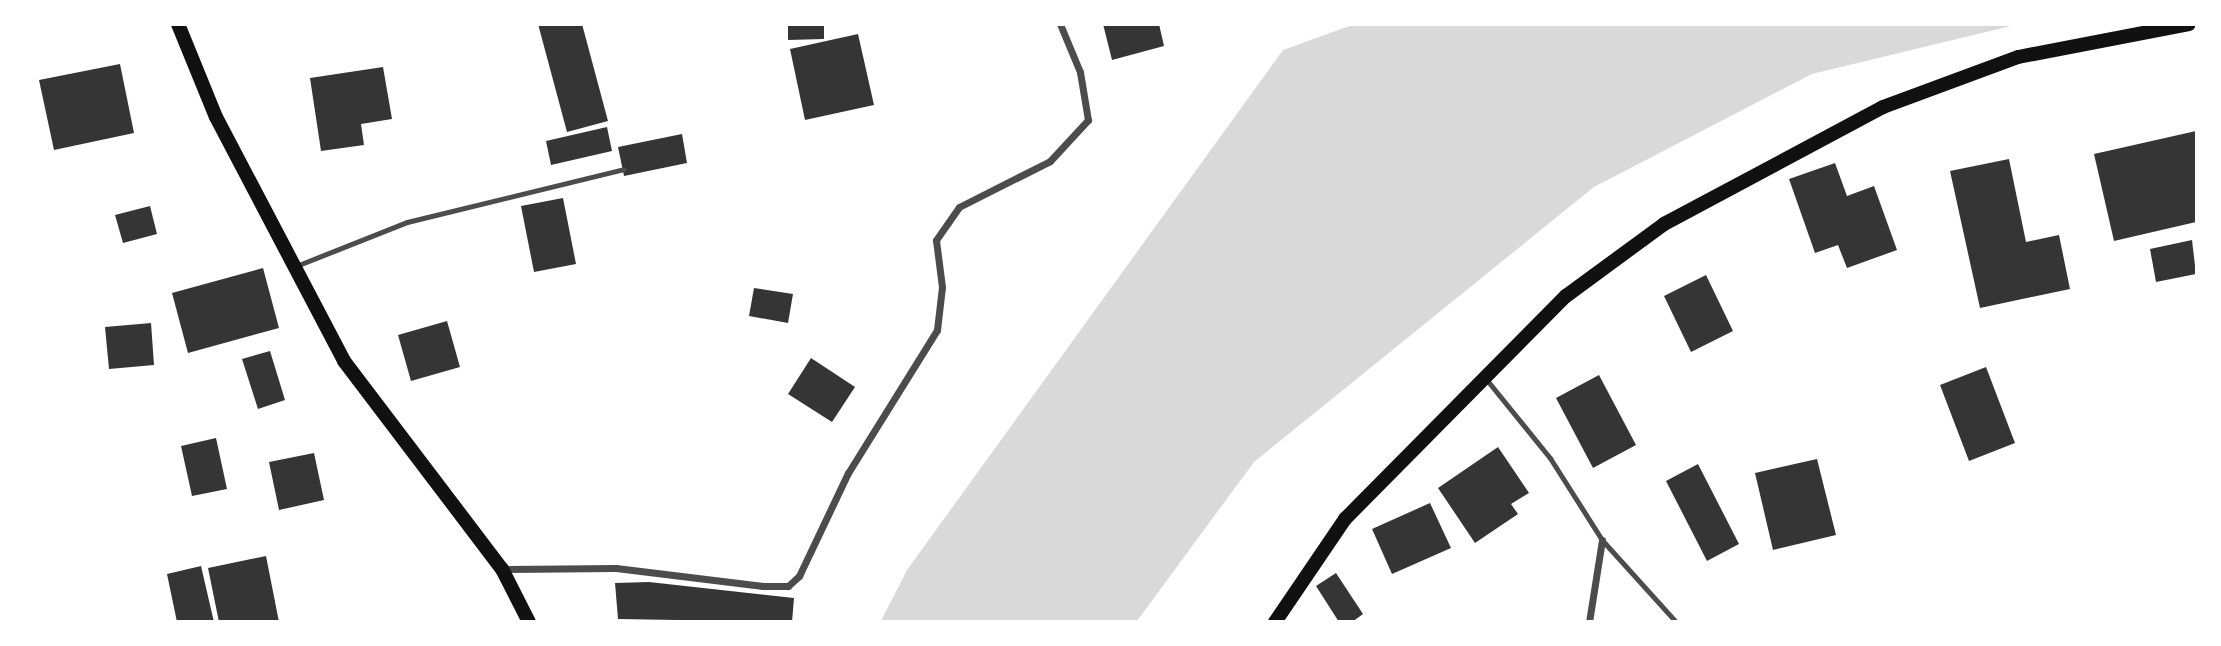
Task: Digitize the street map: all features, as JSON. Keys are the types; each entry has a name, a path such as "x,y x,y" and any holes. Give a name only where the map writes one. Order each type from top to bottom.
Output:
{"main road":[{"path":"178,24 216,117 344,361 502,569 529,621"},
{"path":"1275,621 1345,519 1566,296 1664,223 1883,107 2018,57 2189,24"}],"street":[{"path":"502,569 616,568 764,586 788,586 799,576 848,473 936,330 942,287 936,240 959,207 1050,161 1088,120 1080,72 1060,24"},
{"path":"1589,621 1602,540"}],"lane":[{"path":"293,267 407,222 624,169"},
{"path":"1486,379 1550,458 1602,540 1676,621"}],"shaded area":[{"path":"1352,25 2015,25 1812,74 1594,187 1254,462 1137,621 881,621 907,570 1283,50"}],"building":[{"path":"538,24 582,24 608,121 567,132"},
{"path":"788,24 824,24 824,39 788,40"},
{"path":"1103,24 1159,24 1164,46 1112,60"},
{"path":"858,34 874,105 805,120 790,49"},
{"path":"120,64 134,133 54,150 39,80"},
{"path":"383,67 392,119 361,124 364,145 321,151 310,78"},
{"path":"607,127 612,151 551,165 546,141"},
{"path":"2196,131 2196,222 2114,241 2094,154"},
{"path":"682,134 687,163 624,176 618,147"},
{"path":"2009,159 2026,242 2059,235 2070,289 1980,308 1950,171"},
{"path":"1835,163 1847,196 1874,186 1897,250 1847,268 1838,245 1815,253 1789,179"},
{"path":"563,198 576,264 534,272 521,206"},
{"path":"150,206 157,234 123,243 115,215"},
{"path":"2192,240 2196,274 2156,282 2150,249"},
{"path":"263,268 279,328 188,353 172,293"},
{"path":"1706,275 1733,331 1691,352 1664,296"},
{"path":"754,288 793,294 788,323 749,316"},
{"path":"447,321 460,367 411,381 398,335"},
{"path":"151,323 154,365 109,369 105,327"},
{"path":"270,351 285,400 258,409 242,359"},
{"path":"811,358 855,387 832,422 788,394"},
{"path":"1986,367 2015,443 1969,461 1940,385"},
{"path":"1599,375 1636,445 1593,468 1556,398"},
{"path":"216,438 227,489 192,496 181,446"},
{"path":"1498,447 1529,493 1511,504 1518,514 1475,543 1438,488"},
{"path":"314,453 324,500 279,510 269,462"},
{"path":"1817,459 1836,535 1773,550 1755,473"},
{"path":"1698,464 1739,544 1707,561 1666,481"},
{"path":"1430,503 1451,548 1392,574 1372,529"},
{"path":"266,556 279,622 219,622 208,568"},
{"path":"201,566 214,622 177,622 167,574"},
{"path":"1336,573 1363,614 1352,622 1339,622 1316,586"},
{"path":"649,582 794,598 792,622 618,619 615,583"}]}
